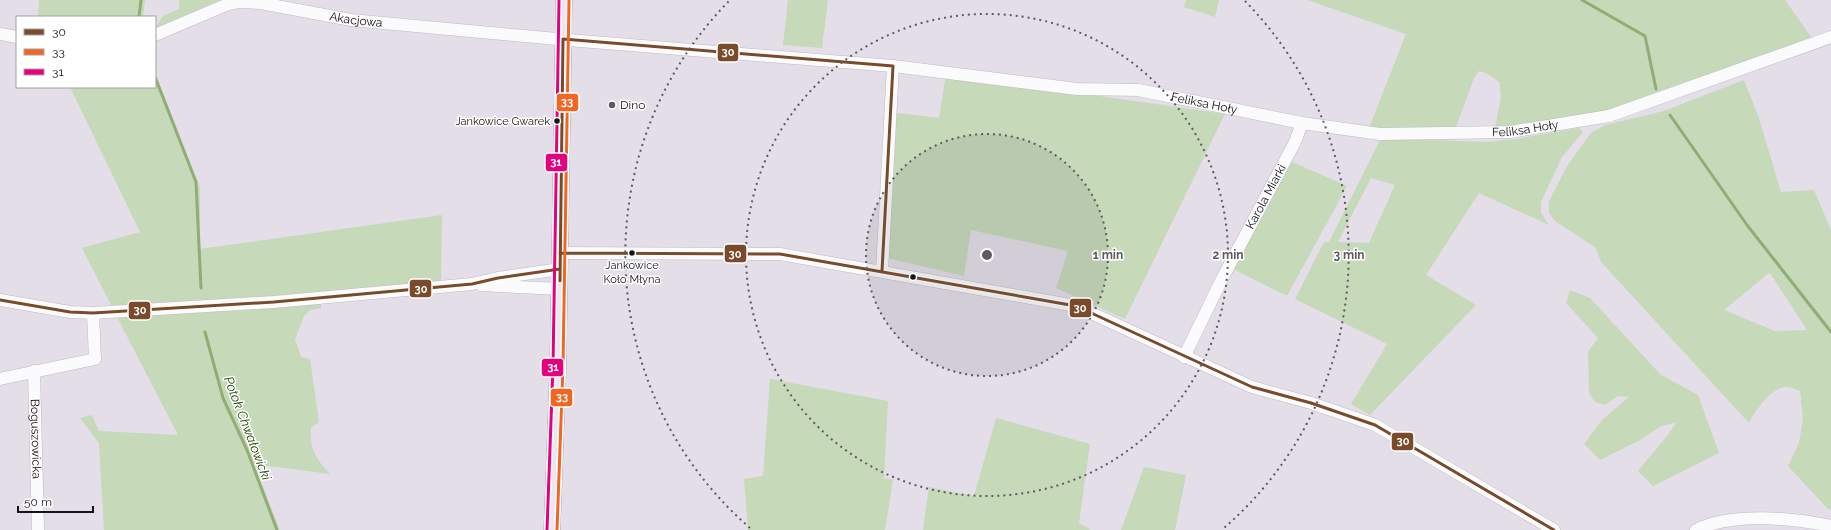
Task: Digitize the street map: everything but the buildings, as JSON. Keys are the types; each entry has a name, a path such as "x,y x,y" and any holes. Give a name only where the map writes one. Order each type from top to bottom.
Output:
{"main road":[{"path":"552,530 560,269 564,0"}],"street":[{"name":"Akacjowa","path":"156,34 214,9 238,2 249,2 351,20 563,39"},
{"path":"0,34 16,37"},
{"name":"Feliksa Hoły","path":"563,39 893,66 946,74 1077,89 1138,90 1302,123 1380,134 1510,132 1609,116 1831,37"},
{"path":"882,271 893,66"},
{"name":"Karola Miarki","path":"1184,357 1226,272 1295,142 1302,123"},
{"path":"560,253 780,254 1076,306 1252,387 1311,403 1375,425 1554,530"},
{"path":"0,300 70,312 93,313 267,302 472,284 498,278 560,269"},
{"path":"472,284 559,289"},
{"path":"0,379 95,359 93,313"},
{"name":"Boguszowicka","path":"34,371 38,530"},
{"path":"1696,530 1724,520 1788,519 1831,526"}],"green space":[{"path":"39,0 145,0 143,16 38,16"},
{"path":"179,0 220,0 156,28 163,16 179,9"},
{"path":"788,0 828,0 822,48 783,45"},
{"path":"1186,0 1219,0 1215,17 1184,7"},
{"path":"1307,0 1785,0 1814,41 1609,114 1495,129 1501,96 1499,82 1488,74 1479,71 1474,78 1455,130 1369,128 1406,34"},
{"path":"946,74 1225,114 1125,319 1056,288 1068,251 971,230 964,276 887,258 891,112 939,118"},
{"path":"156,75 200,188 200,249 442,215 441,282 278,296 112,307 82,248 140,232 70,88 156,88"},
{"path":"1744,80 1759,118 1781,192 1814,190 1831,230 1831,510 1828,509 1788,466 1799,443 1803,419 1800,391 1784,387 1773,392 1755,412 1749,423 1601,262 1596,248 1555,221 1549,213 1549,201 1567,166 1591,133 1605,125 1664,111","holes":["1770,273 1807,330 1775,331 1724,310"]},
{"path":"1579,128 1583,132 1562,157 1541,202 1541,213 1549,225 1479,193 1426,275 1476,305 1370,415 1351,404 1387,344 1295,299 1324,242 1329,242 1381,138 1486,142 1516,139","holes":["1371,178 1395,185 1369,243 1338,242"]},
{"path":"1290,161 1347,186 1287,296 1231,268"},
{"path":"1570,290 1590,298 1661,375 1698,395 1719,453 1653,486 1638,471 1677,422 1661,426 1640,440 1600,460 1584,444 1602,420 1629,397 1618,396 1605,405 1595,402 1589,393 1588,352 1598,338 1566,303"},
{"path":"321,303 321,308 310,310 304,316 295,339 301,357 310,359 319,422 311,428 311,442 315,454 330,474 254,464 280,530 104,530 99,443 80,418 92,415 99,431 178,435 116,315 244,310"},
{"path":"770,379 888,401 884,478 893,480 885,530 748,530 744,479 763,476"},
{"path":"996,418 1090,444 1079,523 1091,530 923,530 929,487 974,496"},
{"path":"1144,467 1186,475 1175,530 1121,530"}],"waterway":[{"name":"Potok Chwałowicki","path":"139,16 141,0"},
{"path":"1582,0 1645,36 1656,89"},
{"name":"Potok Chwałowicki","path":"156,80 196,182 201,288"},
{"path":"1670,115 1747,225 1831,332"},
{"name":"Potok Chwałowicki","path":"205,332 223,398 247,450 277,530"}],"transit line":[{"name":"31","path":"547,530 553,366 559,0"},
{"name":"33","path":"557,530 563,366 569,0"},
{"name":"30","path":"563,39 893,66"},
{"name":"30","path":"560,281 563,39"},
{"name":"30","path":"882,271 893,66"},
{"name":"30","path":"560,253 780,254 1076,306 1252,387 1311,403 1375,425 1554,530"},
{"name":"30","path":"0,300 70,312 93,313 274,302 472,284 498,278 560,269"}],"place":[{"name":"Dino","path":"612,105"},
{"name":"Jankowice Gwarek","path":"557,121"},
{"name":"Jankowice Koło Młyna","path":"632,253"}]}
